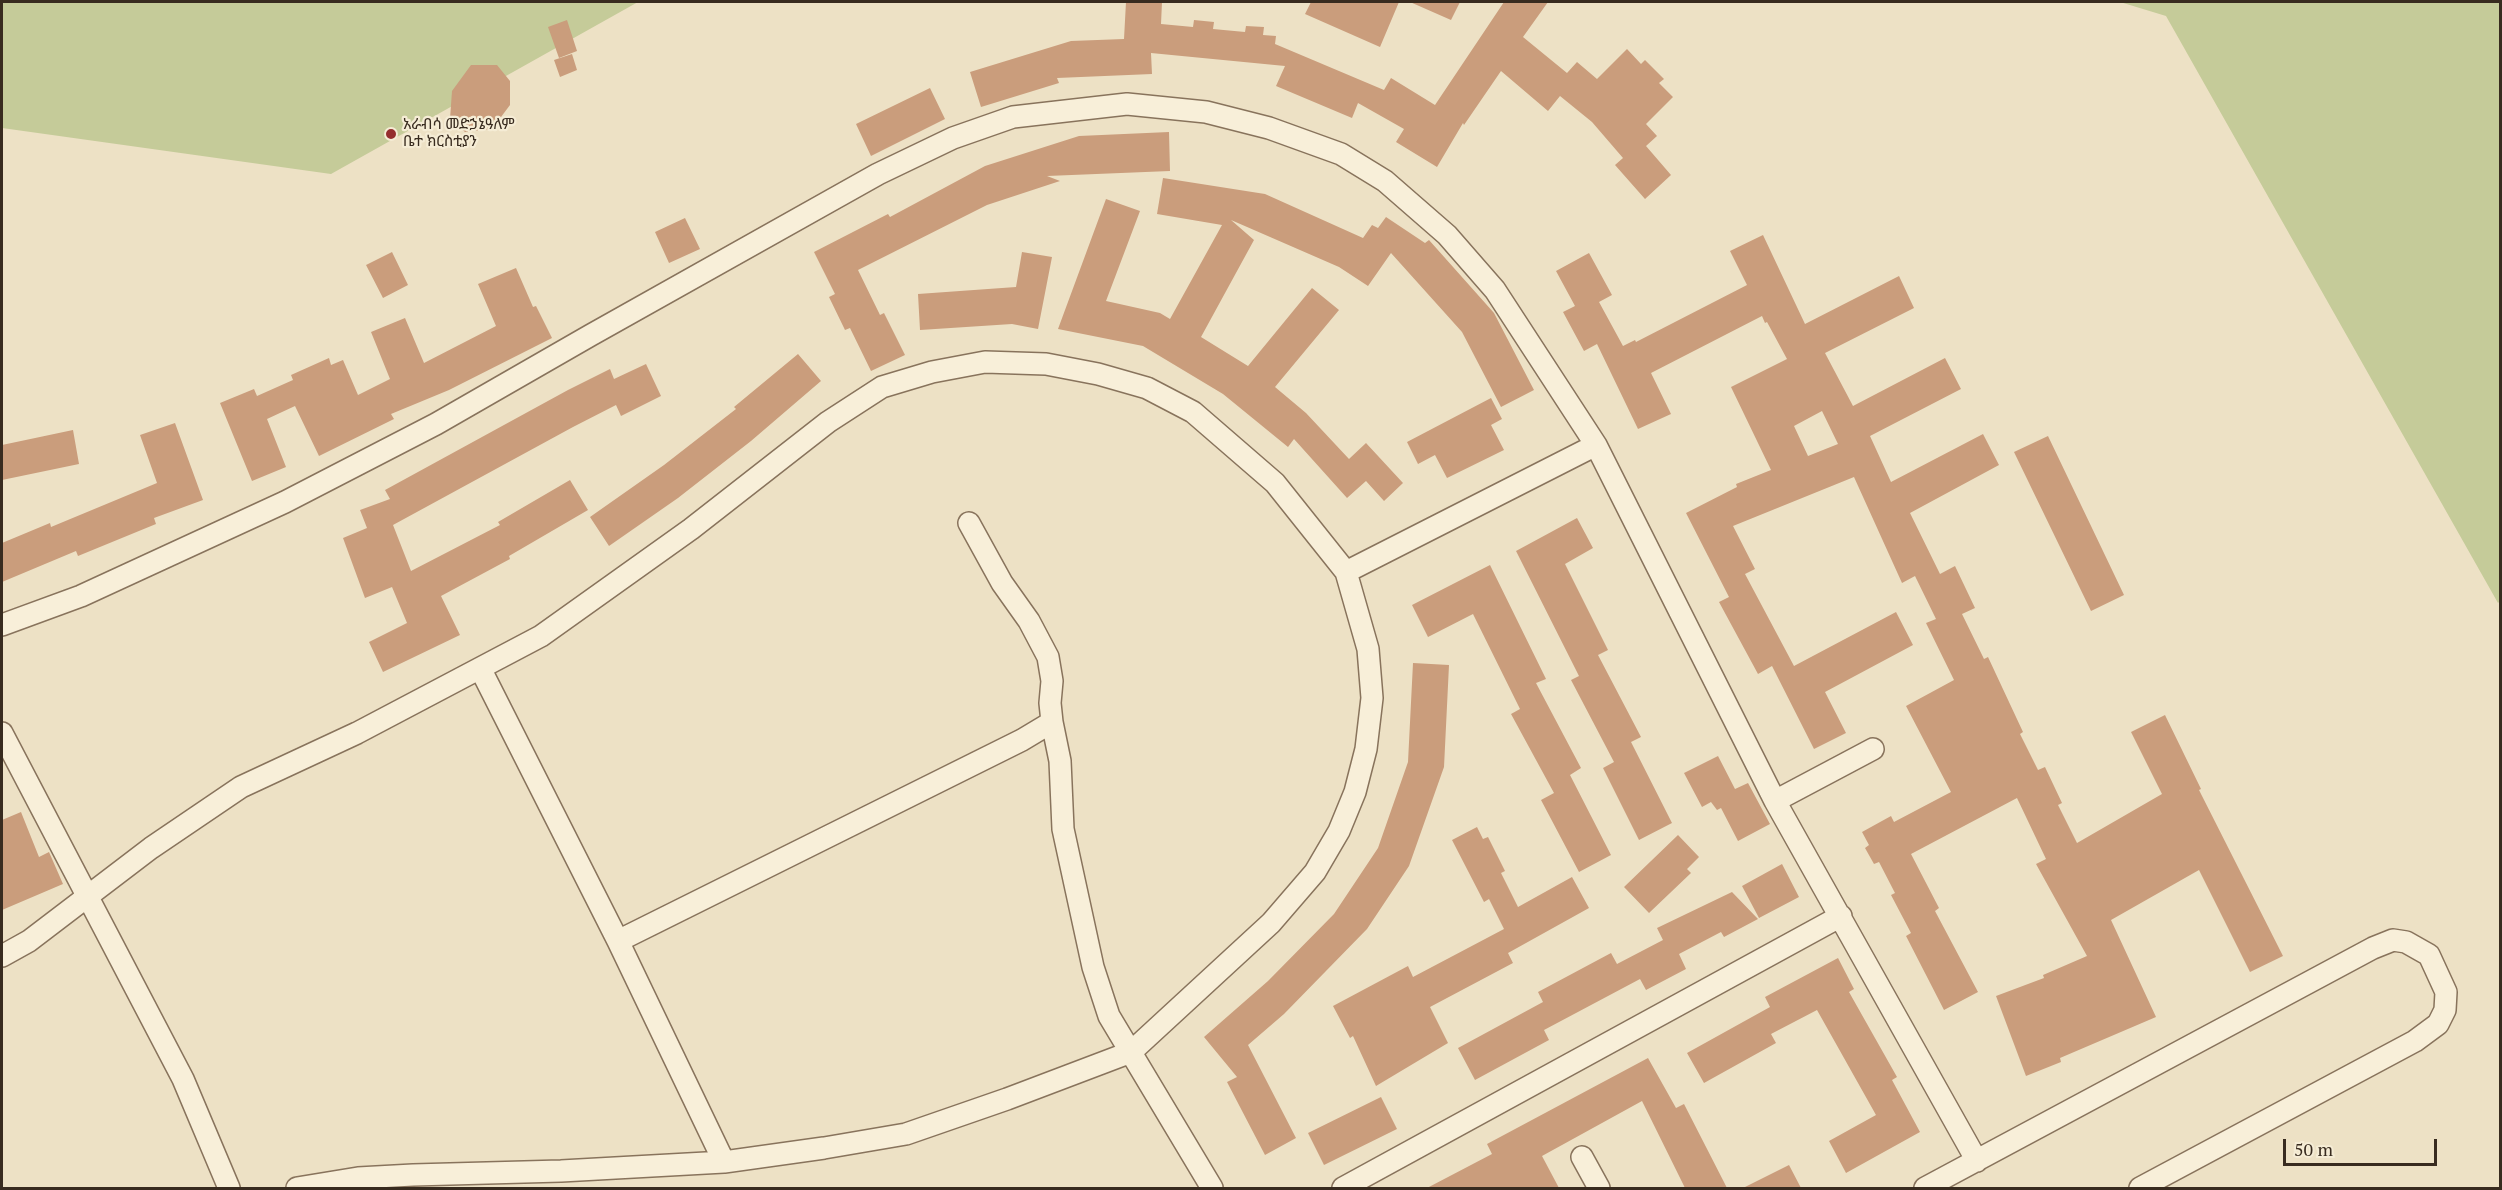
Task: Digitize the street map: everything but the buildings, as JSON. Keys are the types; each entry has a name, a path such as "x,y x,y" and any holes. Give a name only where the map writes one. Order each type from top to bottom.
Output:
{"street":[{"path":"2,625 81,596 188,549 295,497 436,424 878,174 953,138 1013,117 1127,104 1206,112 1269,128 1341,154 1385,181 1447,235 1495,290 1596,445 1775,801 1977,1161"},
{"path":"2,956 30,941 151,848 241,787 357,733 481,670 541,636 691,529 828,422 882,387 932,372 985,362 1046,364 1098,374 1147,388 1193,412 1275,483 1346,572 1368,649 1372,698 1366,749 1355,792 1339,831 1315,872 1271,923 1131,1052 906,1134 724,1162 561,1171 412,1174 358,1178 297,1188"},
{"path":"1346,572 1596,445"},
{"path":"969,523 1002,583 1029,621 1048,657 1052,681 1050,704 1052,722 1060,760 1063,829 1093,967 1109,1016 1212,1188"},
{"path":"481,670 618,941 724,1162"},
{"path":"618,941 1011,745 1052,722"},
{"path":"2,733 183,1079 229,1188"},
{"path":"1775,801 1873,750"},
{"path":"1343,1188 1841,916"},
{"path":"1925,1188 2373,948 2392,940 2406,942 2429,955 2445,992 2445,1010 2438,1024 2415,1041 2140,1188"},
{"path":"1582,1157 1599,1188"}],"green space":[{"path":"2,2 638,2 331,174 2,128"},
{"path":"2120,2 2500,2 2500,601 2498,603 2166,16"}],"place":[{"name":"አራብሳ መድኃኔዓለም ቤተ ክርስቲያን","path":"391,134"}]}
